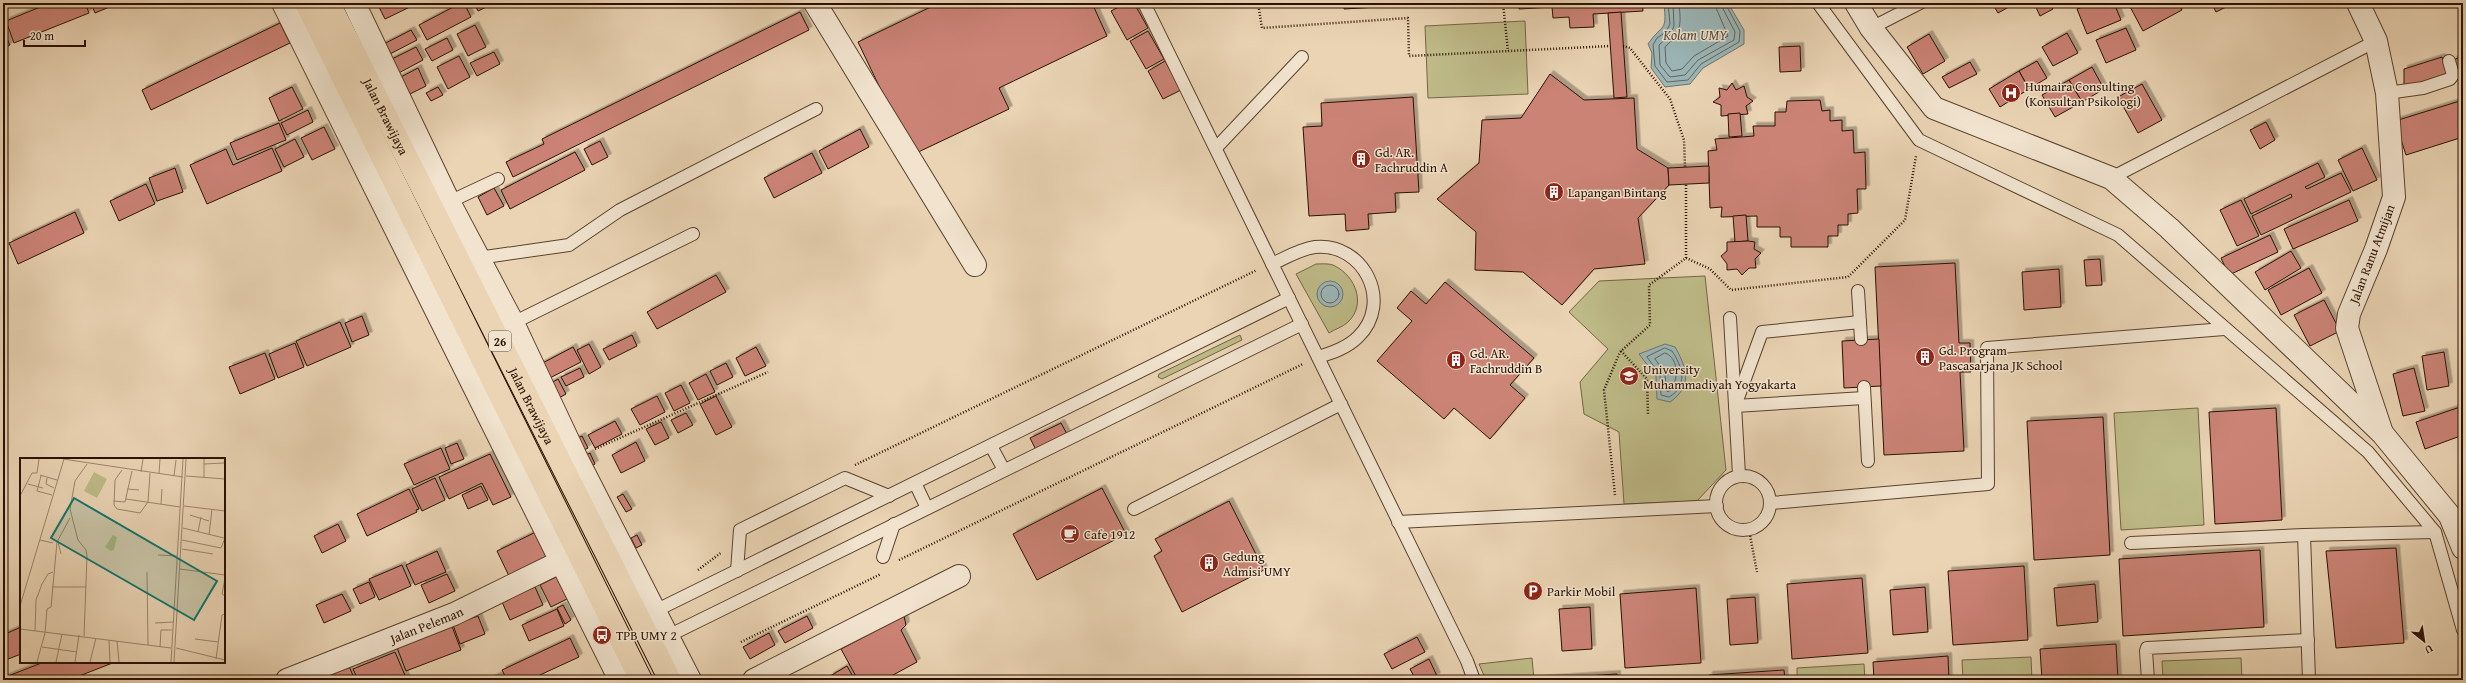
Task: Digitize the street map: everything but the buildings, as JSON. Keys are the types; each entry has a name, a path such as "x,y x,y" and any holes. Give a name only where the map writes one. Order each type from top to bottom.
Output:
{"highway":[{"name":"Jalan Brawijaya","path":"306,3 641,680"},
{"name":"Jalan Brawijaya","path":"329,3 670,680"}],"street":[{"path":"283,3 620,680"},
{"path":"354,3 449,202 513,323 576,457 690,680"},
{"path":"815,3 975,265"},
{"path":"1856,3 1871,28 1934,108 2111,178 2169,228 2382,433 2450,524 2463,548"},
{"name":"Jalan Ranu Atmijan","path":"2358,3 2376,41 2387,93 2394,198 2376,249 2349,314 2347,328 2382,433"},
{"path":"2371,3 2376,41"},
{"name":"Jalan Peleman","path":"287,680 454,614 562,561"},
{"path":"754,680 959,576"}],"lane":[{"path":"1144,3 1467,661 1474,680"},
{"path":"1818,3 1919,140 2116,235 2450,524 2463,630"},
{"path":"1871,28 1920,3"},
{"path":"2111,178 2376,41"},
{"path":"1216,148 1302,57"},
{"path":"2387,93 2423,88 2450,79 2453,75 2449,60"},
{"path":"478,258 569,244 620,210 816,109"},
{"path":"449,202 498,179"},
{"path":"513,323 693,234"},
{"path":"1272,264 1300,251 1314,247 1329,247 1343,251 1356,259 1368,276 1374,297 1373,312 1367,325 1358,337 1346,345 1318,357"},
{"path":"1858,292 1861,340"},
{"path":"656,612 1289,298"},
{"path":"1730,318 1738,476"},
{"path":"1735,406 1762,332 1860,322"},
{"path":"668,636 1302,324"},
{"path":"1771,503 1988,484 1987,348 2224,328"},
{"path":"1735,406 1864,392 1868,461"},
{"path":"1134,509 1341,404"},
{"path":"991,446 1004,470"},
{"path":"1738,476 1754,477 1767,487 1771,503 1764,520 1749,530 1731,528 1723,522 1718,515 1717,496 1721,487 1728,480 1738,476"},
{"path":"737,571 738,531 831,484 846,478 888,496"},
{"path":"915,483 927,508"},
{"path":"1398,522 1717,506"},
{"path":"883,557 894,524"},
{"path":"2130,543 2304,535 2450,524"},
{"path":"2304,535 2309,680"},
{"path":"2148,680 2147,648 2308,640"}],"path":[{"path":"1258,3 1262,28 1407,18 1408,56 1610,46"},
{"path":"1503,3 1508,51"},
{"path":"1623,46 1630,48 1670,99 1684,140 1685,167"},
{"path":"1686,258 1710,269 1731,290 1848,277 1906,219 1919,140"},
{"path":"1686,184 1686,258"},
{"path":"1617,511 1604,392 1621,351 1650,325 1649,285 1686,258"},
{"path":"853,466 1272,264"},
{"path":"1621,351 1647,379 1648,414"},
{"path":"898,561 1318,357"},
{"path":"576,457 648,427 768,372"},
{"path":"1749,530 1757,572"},
{"path":"695,572 723,552 725,544"},
{"path":"741,642 884,572"}],"shaded area":[{"path":"1525,21 1528,94 1428,98 1425,26"},
{"path":"1316,264 1331,264 1348,276 1353,283 1358,299 1354,315 1346,324 1329,333 1296,274"},
{"path":"1705,276 1726,470 1697,501 1624,504 1619,432 1584,414 1580,382 1608,349 1569,312 1599,281"},
{"path":"1240,335 1242,340 1162,379 1158,377 1159,374"},
{"path":"2198,408 2204,525 2121,530 2114,413"},
{"path":"2031,657 2032,680 1963,680 1962,660"},
{"path":"1532,658 1534,680 1486,680 1479,664"},
{"path":"2241,658 2242,680 2163,680 2162,661"},
{"path":"1864,664 1865,680 1797,680 1797,668"},
{"path":"1702,676 1702,680 1635,680"}],"water":[{"name":"Kolam UMY","path":"1664,3 1728,3 1744,30 1744,44 1703,68 1690,84 1665,87 1651,68 1652,53 1648,44 1663,27 1665,19"},
{"path":"1330,281 1339,285 1343,294 1339,303 1330,307 1321,303 1317,294 1321,285"},
{"path":"1665,344 1675,347 1683,362 1686,376 1682,390 1670,402 1657,399 1656,376 1639,354"}],"place":[{"name":"Humaira Consulting (Konsultan Psikologi)","path":"2011,93"},
{"name":"Gd. AR. Fachruddin A","path":"1361,159"},
{"name":"Lapangan Bintang","path":"1554,192"},
{"name":"Gd. Program Pascasarjana JK School","path":"1925,357"},
{"name":"Gd. AR. Fachruddin B","path":"1456,360"},
{"name":"University Muhammadiyah Yogyakarta","path":"1629,376"},
{"name":"Cafe 1912","path":"1070,534"},
{"name":"Gedung Admisi UMY","path":"1209,563"},
{"name":"Parkir Mobil","path":"1533,591"},
{"name":"TPB UMY 2","path":"602,635"}]}
